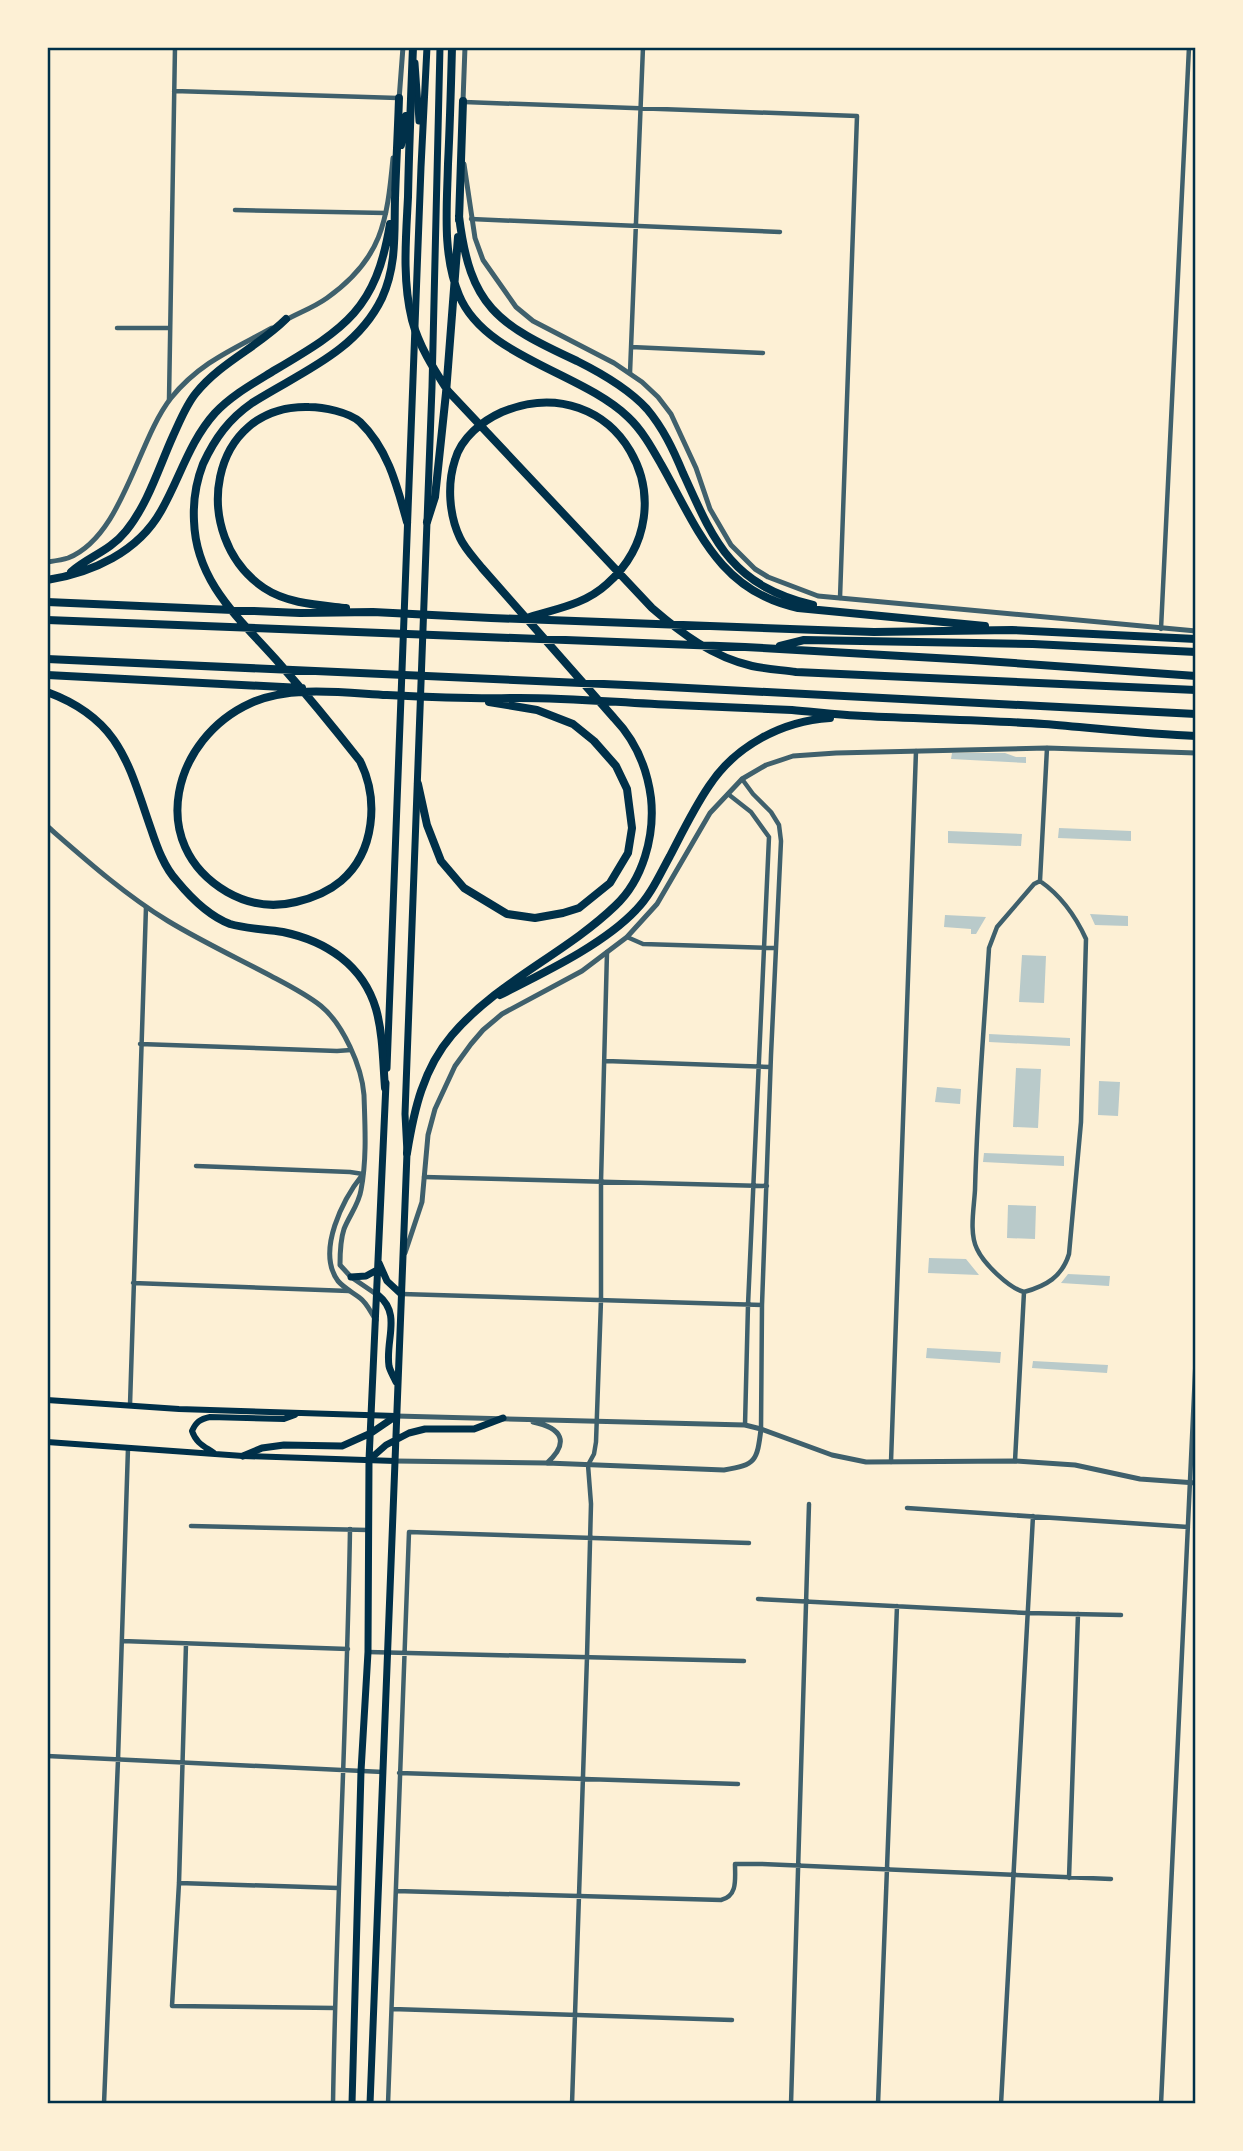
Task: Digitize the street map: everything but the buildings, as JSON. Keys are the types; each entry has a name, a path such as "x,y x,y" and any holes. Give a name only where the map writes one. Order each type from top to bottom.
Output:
{"highway":[{"path":"413,47 406,240 408,296 419,341 430,365 448,391 652,608 680,632 713,652 752,666 796,672 1196,690"},
{"path":"413,47 421,167"},
{"path":"352,2104 361,1771 368,1652 369,1460 394,918 412,387 427,47"},
{"path":"370,2104 407,1153 405,1114 432,387 440,47"},
{"path":"452,47 447,209 449,264 459,297 476,321 502,344 605,397 629,418 656,455 697,530 721,565 769,601 798,608 1012,630 1196,639"},
{"path":"47,580 66,577 100,565 139,540 161,512 191,445 215,413 241,391 315,346 348,321 368,295 381,268 387,240 412,79"},
{"path":"333,692 288,693 252,702 219,723 196,747 183,773 177,800 179,827 189,856 211,883 243,901 280,906 316,897 341,881 359,861 369,833 372,799 367,774 360,761 335,729 225,603 206,575 195,541 193,508 198,476 211,446 229,421 346,345 365,327 382,296 393,267 399,98"},
{"path":"427,522 435,497 446,393 459,216 463,102"},
{"path":"459,216 469,271 480,294 498,316 525,337 621,386 644,406 661,426 708,530 723,551 762,587 786,598 830,610"},
{"path":"66,577 107,551 125,532 141,509 181,417 193,396 227,363 270,336 286,319"},
{"path":"407,1153 423,1082 450,1037 485,1002 617,905 634,882 646,856 652,811 648,779 633,740 482,568 461,540 450,498 456,457 466,438 476,428 495,415 509,410 541,403 573,406 592,413 622,438 633,454 643,483 645,512 639,536 623,565 607,584 568,607 524,620"},
{"path":"373,612 293,601 265,588 244,569 228,544 221,522 217,497 222,465 237,438 261,417 291,406 324,407 358,420 376,441 392,472 407,522"},
{"path":"47,601 300,613 373,612 874,632 1012,630"},
{"path":"47,620 774,648 1196,676"},
{"path":"774,648 804,640 1033,644 1196,652"},
{"path":"47,659 649,686 1196,715"},
{"path":"47,675 280,686 333,692 469,699 520,698 793,710 861,716 1045,724 1196,736"},
{"path":"47,692 93,716 106,728 128,763 167,866 175,879 200,906 230,924 312,939 346,960 363,984 375,1008 380,1027 386,1088"},
{"path":"418,784 427,825 441,861 464,888 507,914 535,918 579,908 610,883 623,863 628,853 632,828 627,789 616,766 594,741 573,724 537,709 469,699"},
{"path":"485,1002 613,931 637,909 654,885 710,785 729,762 756,740 791,724 825,718 861,716"},
{"path":"378,1259 384,1277 401,1294"},
{"path":"351,1277 366,1276 377,1270"},
{"path":"377,1295 386,1301 391,1312 389,1366 397,1386"},
{"path":"243,1456 262,1448 284,1445 342,1446 371,1433 396,1416"},
{"path":"369,1460 395,1440 425,1429 474,1429 503,1418"}],"main road":[{"path":"47,1400 297,1414 396,1416"},
{"path":"215,1454 194,1438 192,1431 195,1424 202,1419 284,1419 297,1414"},
{"path":"47,1442 243,1456 395,1461"}],"street":[{"path":"169,401 175,47"},
{"path":"47,562 67,558 78,552 97,536 112,517 148,440 169,401 182,386 211,360 327,298 360,269 382,231 386,213 403,47"},
{"path":"465,47 463,102 857,116 840,598"},
{"path":"631,373 643,47"},
{"path":"1161,630 1189,47"},
{"path":"174,91 399,98"},
{"path":"462,148 471,219 483,260 516,307 533,321 631,373 658,397 671,414 692,458 710,509 731,545 755,569 768,577 818,596 1111,625 1136,625 1161,630 1196,631"},
{"path":"235,210 386,213"},
{"path":"471,219 780,232"},
{"path":"117,328 170,328"},
{"path":"631,347 763,353"},
{"path":"1040,881 1047,748"},
{"path":"402,1262 422,1202 428,1135 435,1109 455,1066 471,1044 502,1014 582,971 627,937 657,904 710,813 742,779 766,765 793,756 836,753 1047,748 1196,754"},
{"path":"891,1462 916,751"},
{"path":"395,1461 547,1463 724,1470 745,1466 754,1459 759,1450 770,1067 781,841 779,825 771,811 742,779"},
{"path":"727,793 751,812 769,837 748,1304 746,1425"},
{"path":"47,826 96,870 146,907 302,992 323,1008 334,1021 351,1050 364,1092 365,1148 361,1193 344,1228 340,1245 340,1265 351,1277 377,1295"},
{"path":"1040,881 1076,918 1086,939 1081,1122 1066,1264 1060,1274 1051,1281 1024,1292 1007,1283 977,1249 974,1233 976,1157 989,948 1004,917 1034,884 1040,881"},
{"path":"130,1406 146,907"},
{"path":"627,937 643,944 775,948"},
{"path":"572,2104 591,1504 588,1465 594,1454 597,1422 601,1300 607,952"},
{"path":"140,1044 351,1050"},
{"path":"606,1060 770,1067"},
{"path":"196,1166 363,1174"},
{"path":"363,1174 351,1189 335,1223 331,1253 332,1271 340,1283 362,1299 376,1320"},
{"path":"424,1177 766,1186"},
{"path":"133,1283 349,1291"},
{"path":"1015,1461 1024,1292"},
{"path":"401,1294 762,1305"},
{"path":"1161,2104 1188,1527 1193,1483 1196,1352"},
{"path":"396,1416 746,1425 832,1455 866,1462 1015,1461 1075,1465 1140,1479 1193,1483"},
{"path":"520,1419 544,1424 557,1431 561,1441 560,1448 547,1463"},
{"path":"104,2104 128,1448"},
{"path":"791,2104 809,1504"},
{"path":"907,1508 1188,1527"},
{"path":"1001,2104 1033,1516"},
{"path":"191,1526 368,1530"},
{"path":"333,2104 351,1529"},
{"path":"388,2104 409,1532 750,1544"},
{"path":"758,1599 1027,1614 1121,1615"},
{"path":"878,2104 897,1606"},
{"path":"1069,1878 1078,1614"},
{"path":"122,1642 348,1649"},
{"path":"186,1644 179,1883 172,2006 335,2008"},
{"path":"368,1652 744,1661"},
{"path":"47,1756 383,1772"},
{"path":"399,1773 738,1784"},
{"path":"396,1891 721,1900 729,1898 733,1893 735,1864 887,1868 1111,1880"},
{"path":"179,1883 338,1888"},
{"path":"392,2009 732,2020"}],"shaded area":[{"path":"952,753 1005,753 1026,757 1026,763 951,759"},
{"path":"1059,828 1131,831 1131,841 1058,838"},
{"path":"948,831 1022,834 1021,846 948,843"},
{"path":"1090,914 1128,916 1128,926 1095,925"},
{"path":"945,915 986,917 976,934 971,934 971,929 944,927"},
{"path":"1022,955 1046,956 1044,1003 1019,1002"},
{"path":"989,1034 1070,1038 1070,1046 989,1042"},
{"path":"1016,1068 1041,1069 1038,1128 1013,1127"},
{"path":"1099,1081 1120,1082 1118,1116 1098,1115"},
{"path":"937,1087 961,1089 960,1104 935,1102"},
{"path":"984,1153 1064,1156 1064,1166 983,1162"},
{"path":"1008,1205 1036,1206 1035,1239 1007,1238"},
{"path":"929,1258 966,1259 979,1275 928,1273"},
{"path":"1068,1274 1110,1276 1109,1286 1061,1283"},
{"path":"927,1348 1001,1352 1000,1363 926,1358"},
{"path":"1033,1361 1108,1365 1107,1373 1032,1368"}]}
